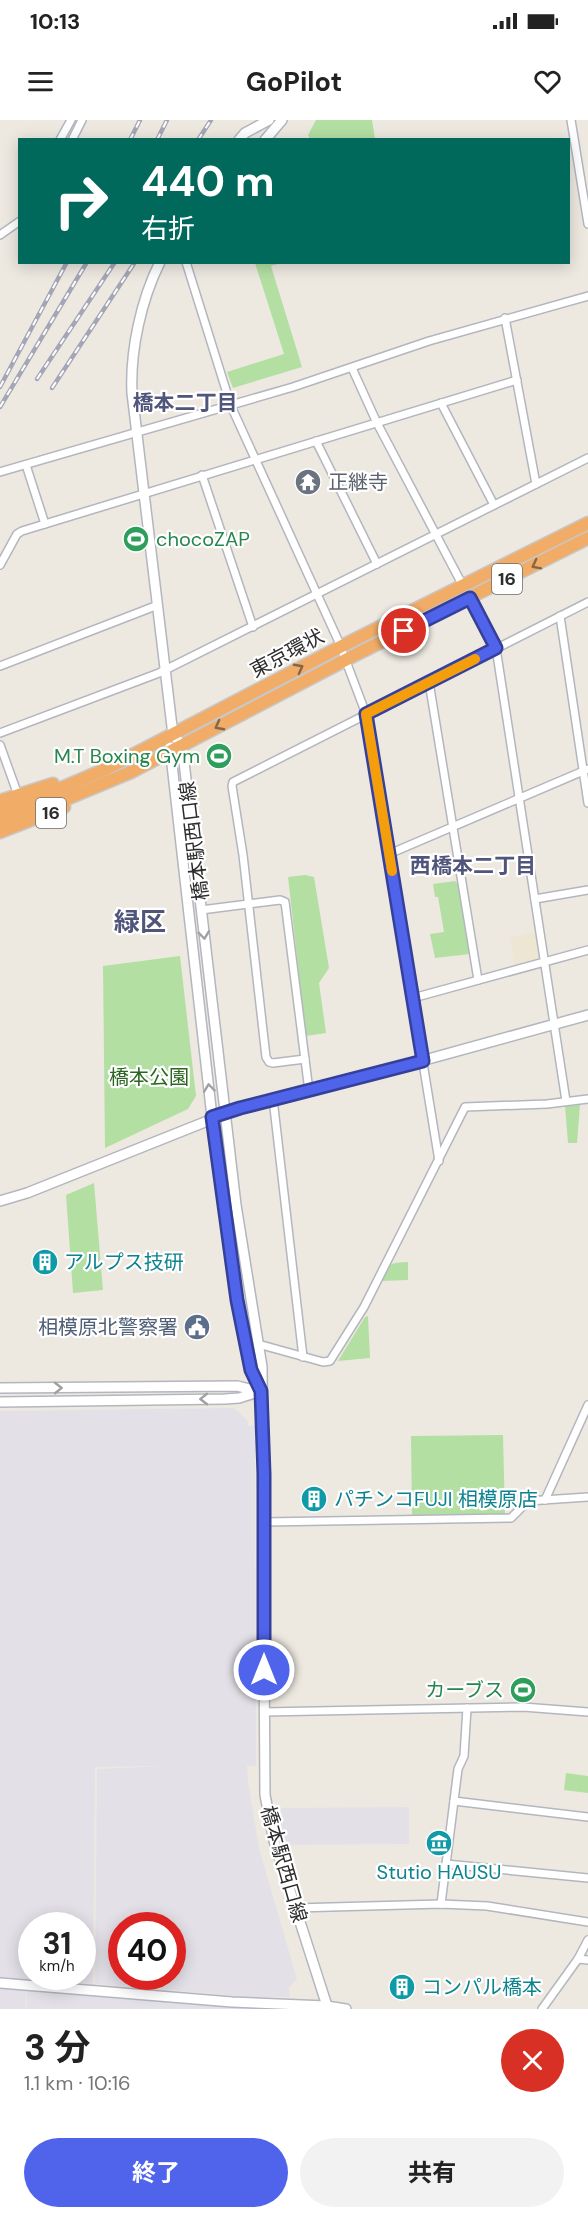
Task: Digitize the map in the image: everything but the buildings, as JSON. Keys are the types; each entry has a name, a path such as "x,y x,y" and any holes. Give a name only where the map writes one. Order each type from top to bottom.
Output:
{"highway":[{"name":"東京環状","path":"0,811 106,769 340,647 588,523"},
{"name":"東京環状","path":"0,822 99,786 170,752 345,660 588,538"},
{"name":"16","path":"0,801 59,782 71,784"},
{"name":"16","path":"0,832 63,808 99,786"}],"street":[{"path":"61,138 70,120"},
{"path":"73,138 82,120"},
{"path":"245,137 269,120"},
{"path":"267,138 282,120"},
{"path":"571,120 588,224"},
{"path":"0,235 18,222"},
{"path":"159,264 144,299 132,371 132,393 173,735 182,745"},
{"path":"187,264 231,406 340,647 366,714 439,1161"},
{"path":"0,472 231,406 352,368 429,340 588,296"},
{"path":"505,318 536,484"},
{"path":"352,368 377,423 463,586"},
{"path":"0,565 17,534 202,475 517,380"},
{"path":"441,403 494,505"},
{"path":"316,441 377,564"},
{"path":"0,733 165,670 588,458"},
{"path":"26,465 45,524"},
{"path":"202,475 253,627"},
{"path":"470,598 496,648 566,1101"},
{"path":"305,1059 273,1063 267,1060 233,782 588,602"},
{"path":"0,666 158,605"},
{"path":"560,616 586,769 588,803"},
{"path":"429,682 478,980"},
{"name":"橋本駅西口線","path":"173,735 170,752 212,1117 237,1300 251,1370 261,1391"},
{"path":"0,745 18,795"},
{"name":"橋本駅西口線","path":"182,745 225,1113 245,1264 262,1367 266,1805 274,1841 327,2007"},
{"path":"389,854 586,769"},
{"path":"535,899 588,890"},
{"path":"201,910 280,900 286,905 309,1091"},
{"path":"412,998 588,950"},
{"path":"0,1202 63,1179 212,1117 588,1015"},
{"path":"273,1099 303,1356"},
{"path":"258,1344 323,1362 330,1361 364,1307 465,1107 547,1104 588,1099"},
{"path":"0,1388 237,1386 261,1391"},
{"path":"0,1402 225,1399 239,1398 261,1391"},
{"path":"545,1500 588,1405"},
{"path":"264,1522 511,1518 528,1501 588,1497"},
{"path":"264,1712 523,1707 588,1712"},
{"path":"441,1904 458,1768 464,1758 467,1708"},
{"path":"454,1801 588,1817"},
{"path":"446,1864 588,1878"},
{"path":"295,1908 441,1904 488,1906 588,1922"},
{"path":"542,2009 578,1959 588,1940"},
{"path":"578,1959 588,1960"},
{"path":"0,1983 346,2009"}],"shaded area":[{"path":"536,931 540,960 515,967 510,938"},
{"path":"234,1408 247,1420 248,1426 255,1425 256,1766 247,1766 248,1781 259,1848 297,1979 289,1988 290,1997 252,1997 167,1990 186,1990 186,1912 108,1912 108,1985 96,1984 97,1769 167,1766 95,1767 94,1912 18,1912 18,1978 0,1977 0,1411"},
{"path":"409,1807 409,1844 281,1845 274,1808"},
{"path":"0,1988 26,1990 25,2009 0,2009"},
{"path":"27,1990 38,1990 231,2007 281,2009 26,2009"}],"green space":[{"path":"316,120 372,120 375,138 310,138 308,135"},
{"path":"255,264 278,264 271,266 302,367 233,388 227,372 284,354"},
{"path":"305,875 314,877 329,968 319,983 326,1033 306,1036 288,877"},
{"path":"455,881 458,884 470,954 435,958 430,934 444,932 438,897 435,897 433,884"},
{"name":"橋本公園","path":"180,956 196,1096 188,1109 105,1148 103,966"},
{"path":"580,1105 577,1143 568,1143 565,1106"},
{"path":"94,1183 103,1290 73,1293 66,1195"},
{"path":"408,1262 408,1280 381,1281 390,1265"},
{"path":"368,1316 370,1358 338,1361 365,1317"},
{"path":"503,1435 505,1515 412,1516 411,1436"},
{"path":"566,1773 588,1776 588,1793 564,1790"}],"railway":[{"path":"131,138 140,120"},
{"path":"158,138 167,120"},
{"path":"199,138 211,120"},
{"path":"0,387 66,264"},
{"path":"0,407 86,264"},
{"path":"37,379 114,264"},
{"path":"52,388 134,264"}],"slow traffic":[{"path":"392,871 366,714 475,659"}],"place":[{"name":"正継寺","path":"308,482"},
{"name":"chocoZAP","path":"136,539"},
{"name":"M.T Boxing Gym","path":"219,756"},
{"name":"アルプス技研","path":"45,1262"},
{"name":"相模原北警察署","path":"197,1327"},
{"name":"パチンコFUJI 相模原店","path":"314,1499"},
{"name":"カーブス","path":"523,1690"},
{"name":"Stutio HAUSU","path":"439,1843"},
{"name":"コンパル橋本","path":"402,1987"}],"district":[{"name":"橋本二丁目","path":"185,403"},
{"name":"西橋本二丁目","path":"473,866"},
{"name":"緑区","path":"140,922"}],"route":[{"path":"264,1670 264,1474 261,1391 251,1370 237,1300 212,1117 423,1061 366,714 496,648 470,598 404,631"}]}
